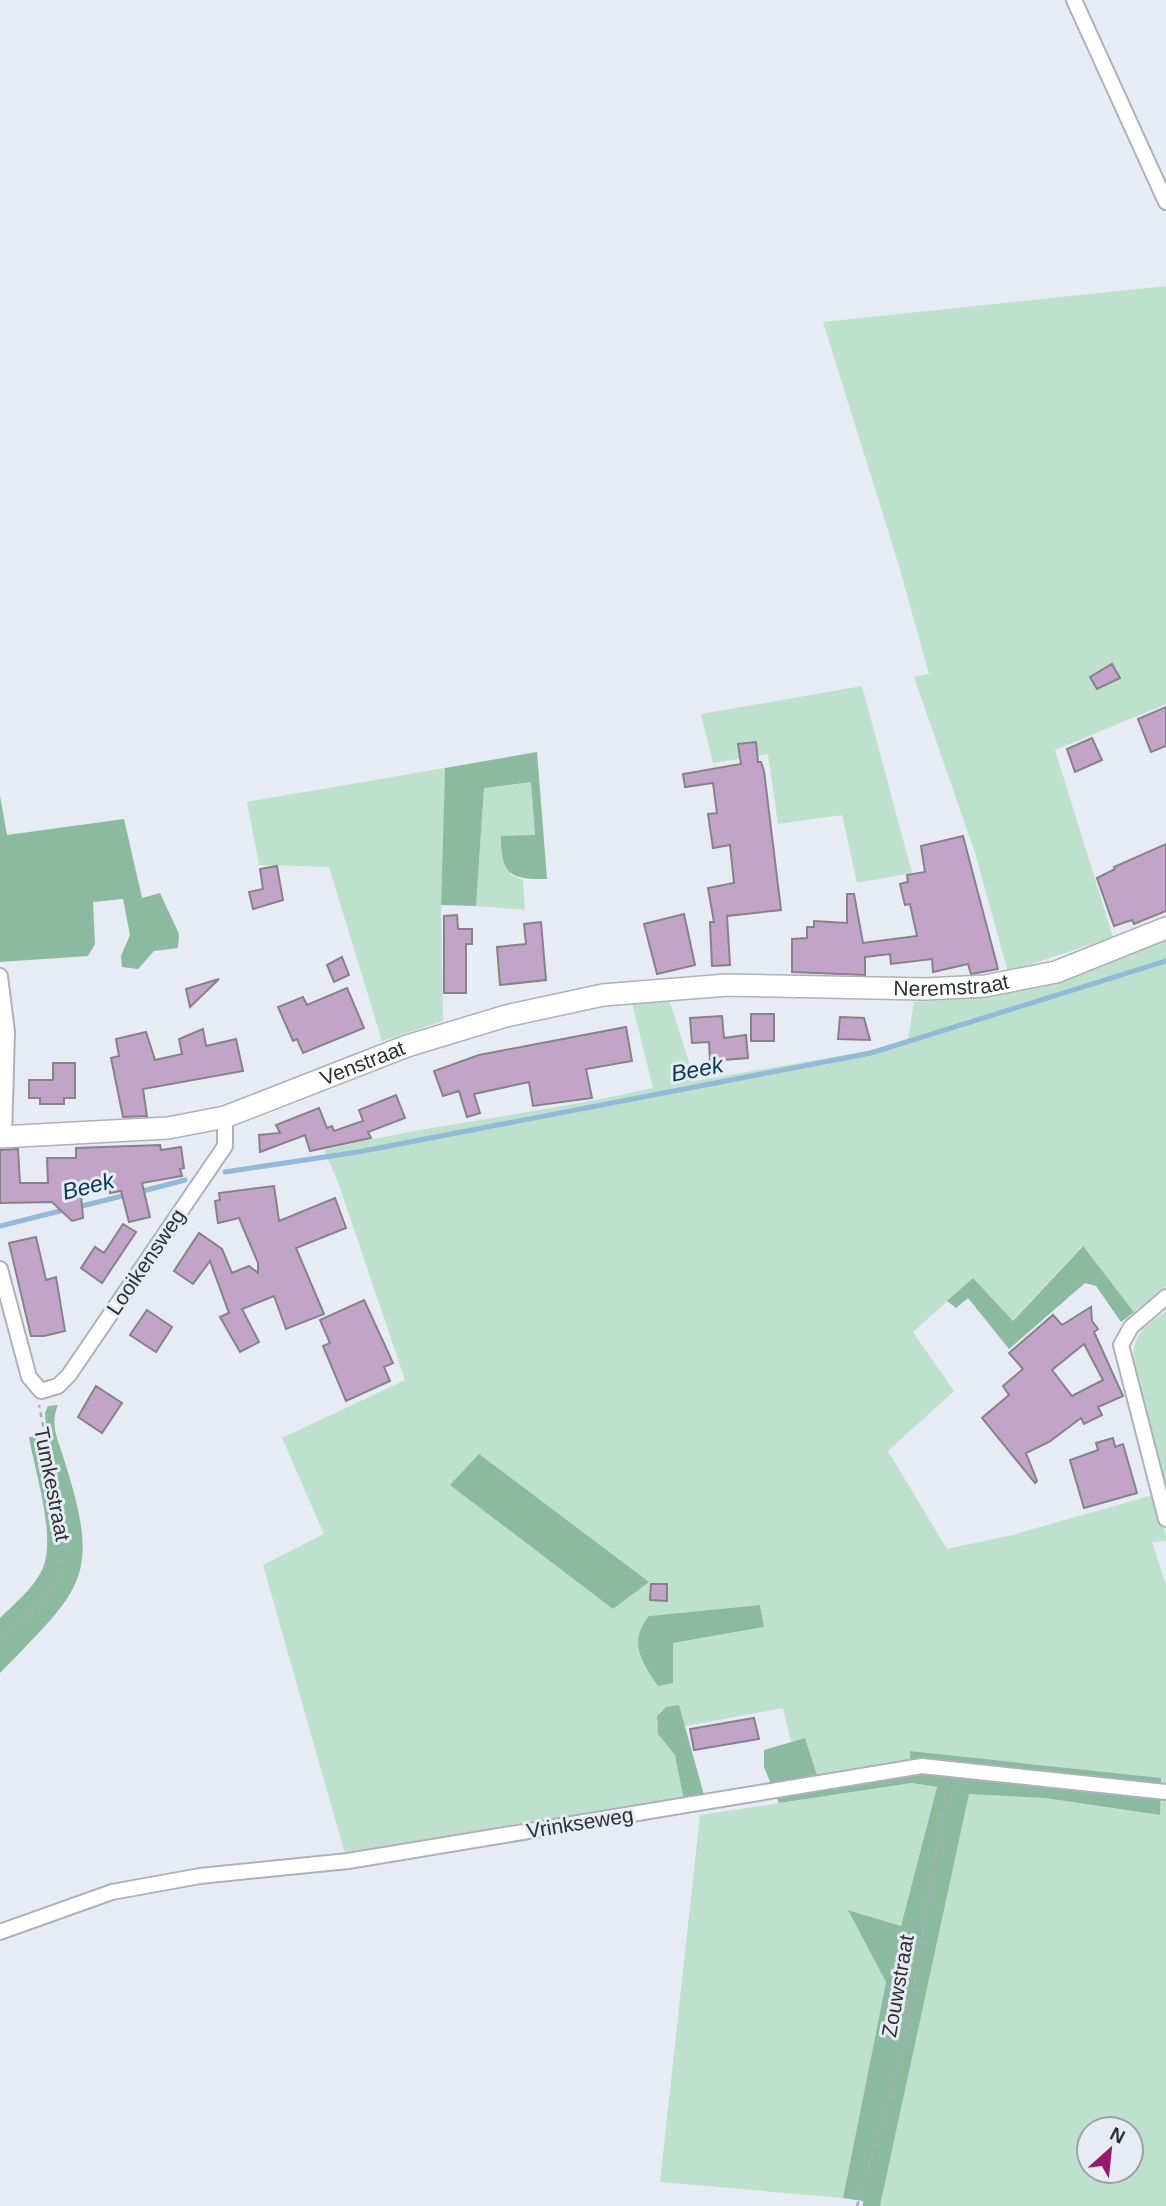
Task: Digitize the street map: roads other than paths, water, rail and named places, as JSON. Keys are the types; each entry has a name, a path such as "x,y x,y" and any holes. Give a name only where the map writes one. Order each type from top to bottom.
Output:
{"street":[{"path":"1074,0 1166,202"},
{"name":"Neremstraat","path":"727,985 925,989 985,986 1056,972 1166,928"},
{"path":"0,976 7,1032 2,1137"},
{"name":"Venstraat","path":"2,1137 168,1128 225,1117 407,1046 506,1016 603,995 727,985"},
{"name":"Looikensweg","path":"0,1269 29,1377 41,1391 58,1386 69,1375 225,1146 225,1117"},
{"path":"1166,1297 1131,1327 1121,1345 1166,1520"},
{"name":"Vrinkseweg","path":"0,1932 111,1892 200,1876 348,1861 922,1766 1166,1792"}],"waterway":[{"name":"Beek","path":"225,1172 358,1152 871,1053 1166,961"},
{"name":"Beek","path":"139,1192 185,1180"},
{"name":"Beek","path":"78,1207 126,1195"},
{"name":"Beek","path":"0,1226 68,1209"}]}
